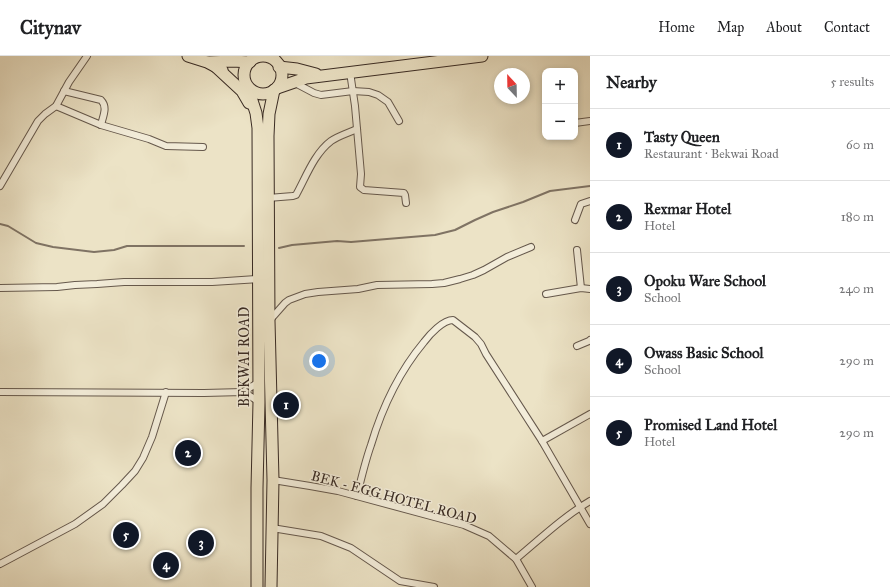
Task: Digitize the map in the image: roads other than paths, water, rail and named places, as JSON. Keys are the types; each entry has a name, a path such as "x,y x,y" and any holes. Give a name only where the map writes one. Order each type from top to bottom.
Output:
{"highway":[{"path":"188,56 211,64 227,72 258,94 269,93 302,78 482,56"},
{"path":"211,64 266,57 319,76"},
{"path":"251,60 246,67 244,74 256,113 258,128"},
{"path":"275,89 280,82 282,74 276,61"},
{"path":"211,64 244,94 258,128"},
{"path":"269,114 286,91 297,84 319,76"},
{"name":"BEKWAI ROAD","path":"271,587 273,480 269,321 268,136 269,114 275,89"},
{"name":"BEKWAI ROAD","path":"257,587 259,402 258,128"},
{"path":"257,544 272,544"}],"street":[{"path":"0,186 38,121 56,106 69,82 88,56"},
{"path":"350,72 357,129 360,187 364,190 404,193 406,203"},
{"path":"297,84 320,95 353,91 369,92 378,95 388,102 399,121"},
{"path":"64,91 104,102 105,108 101,125"},
{"path":"56,106 101,125 149,139 166,146 203,147"},
{"path":"578,123 590,121"},
{"path":"268,198 293,196 296,194 316,158 328,144 335,139 357,129"},
{"path":"575,220 581,204 590,201"},
{"path":"269,321 285,302 305,294 358,289 377,285 432,284 455,280 479,273 507,257 531,247"},
{"path":"577,250 581,288"},
{"path":"0,288 57,287 116,282 212,282 258,279"},
{"path":"546,294 581,288 590,289"},
{"path":"357,496 371,445 386,404 399,378 416,352 431,334 448,321 453,320 478,341 542,441 590,524"},
{"path":"577,346 590,340"},
{"path":"0,392 243,392 259,382"},
{"path":"0,564 75,524 103,504 122,485 135,471 144,458 166,392"},
{"path":"243,392 259,402"},
{"path":"542,441 590,414"},
{"name":"BEK - EGG HOTEL ROAD","path":"273,480 357,496 464,525 489,536 516,559 532,587"},
{"path":"516,559 557,524 590,501"},
{"path":"272,528 321,536 351,548 400,584 434,587"}],"waterway":[{"path":"279,248 292,245 337,241 351,242 435,235 455,230 493,212 550,191 590,186"},
{"path":"0,224 8,226 36,243 53,247 94,252 114,250 127,246 244,246"}],"place":[{"name":"Tasty Queen","path":"286,405"},
{"name":"Rexmar Hotel","path":"188,453"},
{"name":"Promised Land Hotel","path":"126,535"},
{"name":"Opoku Ware School","path":"201,543"},
{"name":"Owass Basic School","path":"166,565"}]}
